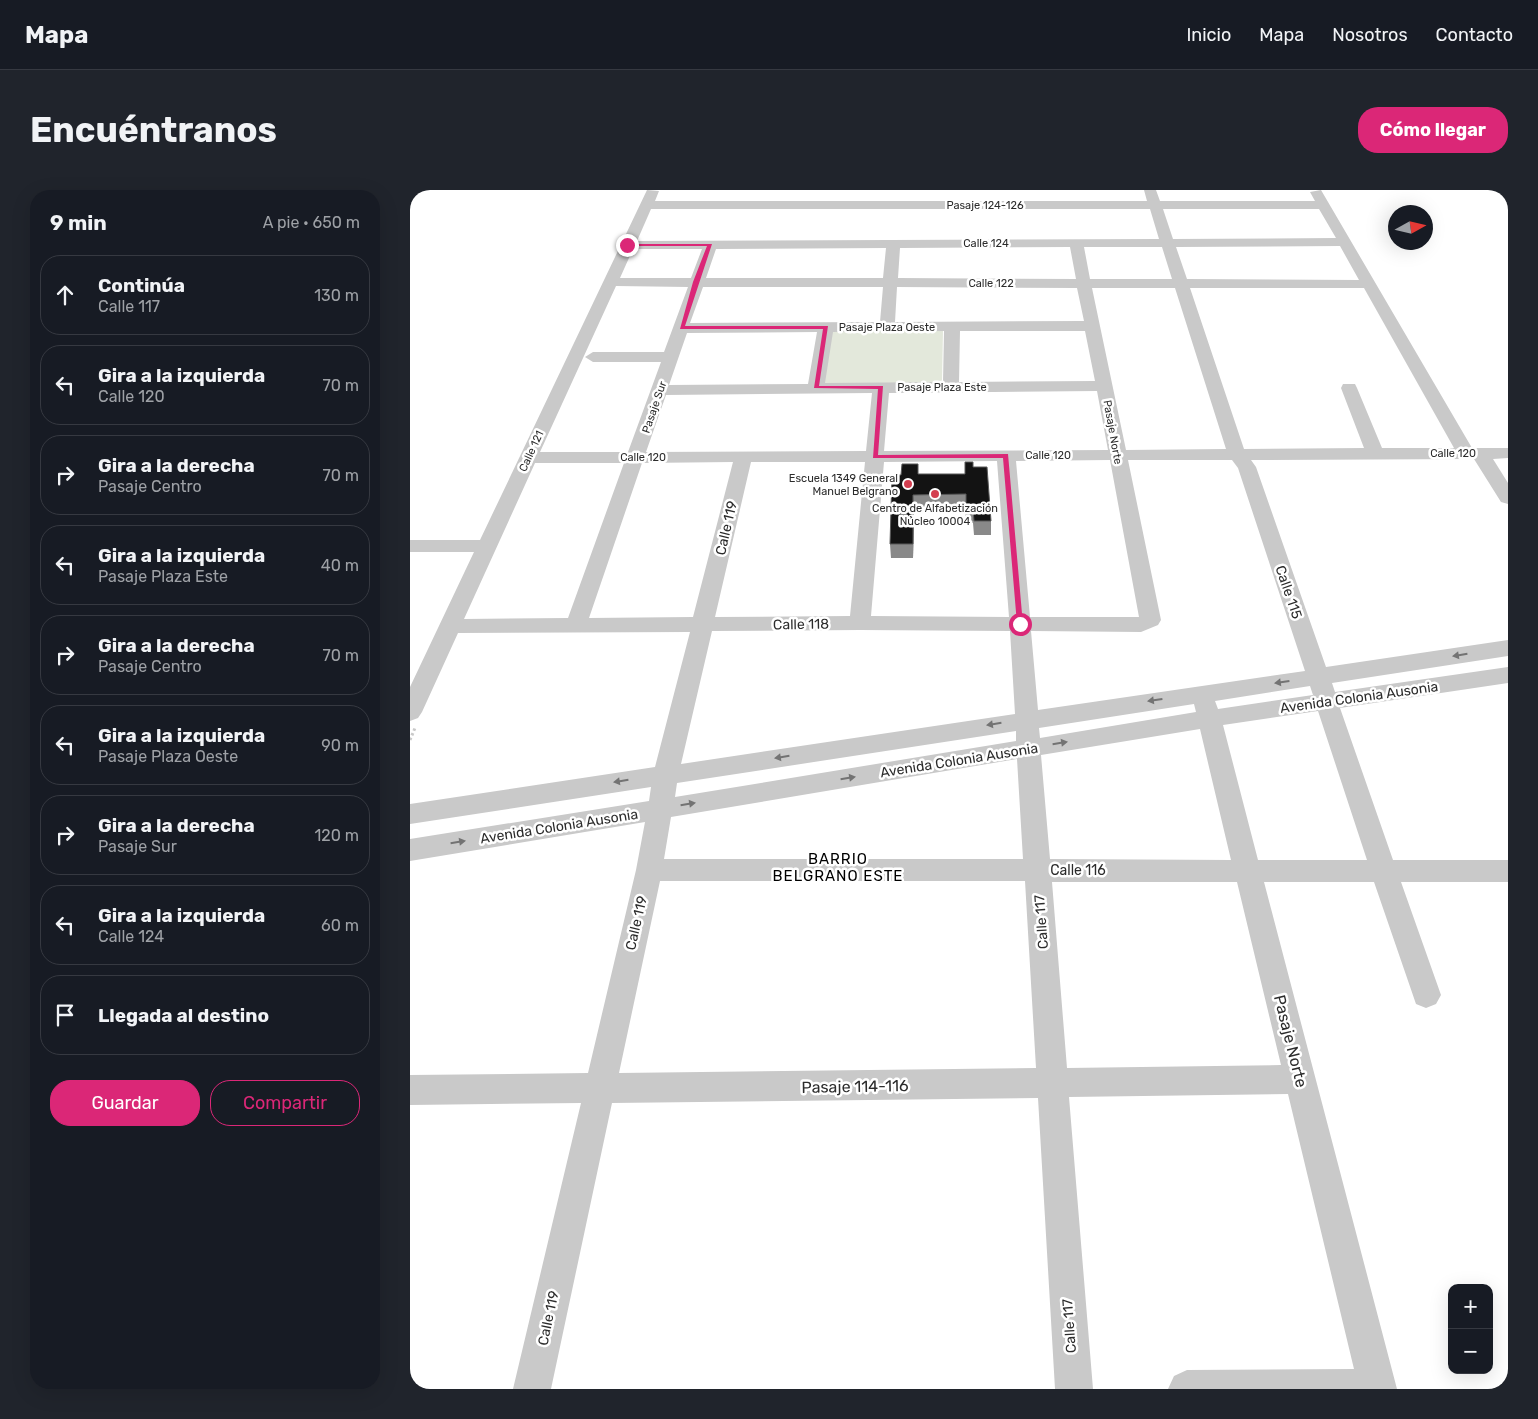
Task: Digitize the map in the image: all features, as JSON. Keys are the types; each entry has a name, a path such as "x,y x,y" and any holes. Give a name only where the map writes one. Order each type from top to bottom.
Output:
{"street":[{"name":"Calle 121","path":"410,712 654,190"},
{"path":"811,210 815,190"},
{"path":"980,190 982,210"},
{"path":"1314,190 1473,453 1508,498"},
{"name":"Pasaje 124-126","path":"647,206 811,210 982,210 1152,198 1324,205"},
{"name":"Calle 115","path":"1152,198 1237,454 1247,467 1426,996"},
{"name":"Calle 124","path":"627,245 710,244 806,239 893,244 984,239 1076,243 1345,242"},
{"name":"Pasaje Norte","path":"1076,243 1150,620"},
{"name":"Pasaje Sur","path":"576,626 672,358 710,244"},
{"path":"888,327 893,244"},
{"name":"Calle 122","path":"611,282 1370,284"},
{"name":"Pasaje Plaza Oeste","path":"682,328 1093,326"},
{"path":"816,388 826,327"},
{"path":"950,387 952,327"},
{"path":"593,357 672,358"},
{"name":"Pasaje Plaza Este","path":"660,390 1104,386"},
{"path":"860,624 881,388"},
{"path":"1349,388 1375,454"},
{"name":"Calle 120","path":"528,458 1508,453"},
{"name":"Calle 117","path":"1006,456 1038,870 1074,1389"},
{"name":"Calle 119","path":"532,1389 649,870 666,774 704,625 743,457"},
{"path":"410,546 488,546"},
{"name":"Calle 118","path":"451,626 1141,625 1150,620"},
{"name":"Avenida Colonia Ausonia","path":"410,850 1028,748 1205,706 1318,676 1508,648"},
{"name":"Avenida Colonia Ausonia","path":"410,814 1026,719 1205,706 1326,702 1508,675"},
{"name":"Pasaje Norte","path":"1205,706 1378,1388"},
{"name":"Calle 116","path":"649,870 1508,871"},
{"name":"Pasaje 114-116","path":"410,1090 598,1090 1052,1084 1286,1080 1300,1075"},
{"path":"1186,1389 1378,1388"}],"shaded area":[{"path":"832,330 943,330 942,384 823,384"}],"building":[{"path":"965,462 973,462 973,467 987,467 991,521 974,521 973,509 966,509 966,494 913,495 913,544 890,544 892,475 901,475 902,464 918,464 918,474 965,474"}],"place":[{"name":"Escuela 1349 General Manuel Belgrano","path":"908,484"},
{"name":"Centro de Alfabetización Núcleo 10004","path":"935,494"}],"district":[{"name":"BARRIO BELGRANO ESTE","path":"838,868"}],"route":[{"path":"627,245 710,244 682,328 826,327 816,388 881,388 875,456 1006,456 1020,624"}]}
